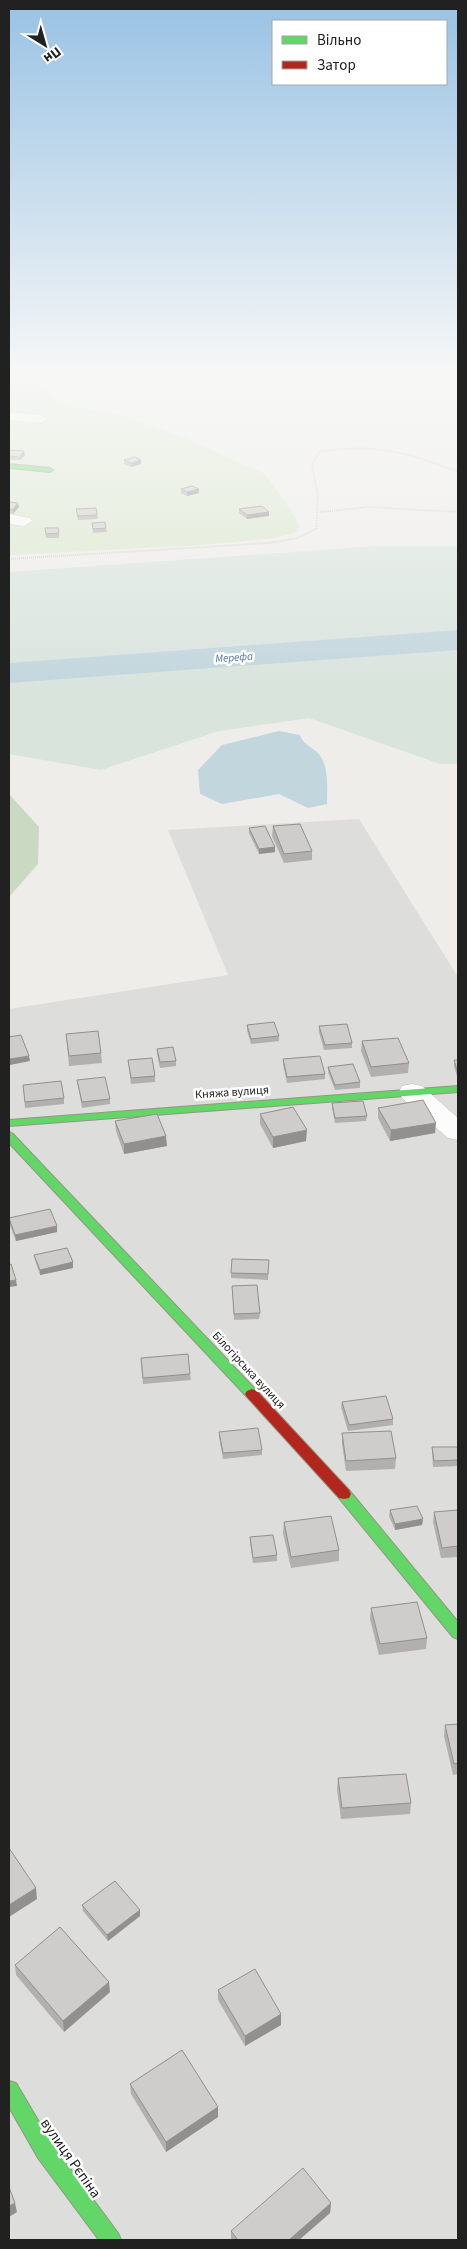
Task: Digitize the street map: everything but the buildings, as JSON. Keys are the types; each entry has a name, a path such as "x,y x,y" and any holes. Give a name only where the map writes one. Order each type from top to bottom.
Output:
{"street":[{"name":"Княжа вулиця","path":"9,1123 458,1089"},
{"path":"412,1092 458,1132"},
{"name":"Білогірська вулиця","path":"9,1136 323,1469 458,1632"},
{"name":"вулиця Рєпіна","path":"9,2090 45,2151 111,2240"}],"path":[{"path":"9,559 269,543 297,538 316,529 320,512 316,481"},
{"path":"320,512 369,507 458,512"}],"shaded area":[{"path":"378,546 458,546 458,764 440,764 309,718 219,731 101,770 9,754 9,572"},
{"path":"279,731 300,735 304,742 321,757 326,774 327,804 308,808 279,794 222,804 200,794 198,770 222,745"},
{"path":"359,819 458,977 458,2240 9,2240 9,1009 228,975 168,830"}],"green space":[{"path":"9,481 270,481 292,512 300,527 297,532 274,538 203,545 9,555"},
{"path":"9,794 39,827 38,864 9,897"}],"waterway":[{"name":"Мерефа","path":"9,673 458,640"}],"traffic: fast":[{"path":"9,1123 458,1089"},
{"path":"9,1136 252,1394"},
{"path":"344,1494 458,1633"},
{"path":"9,2090 45,2151 111,2240"}],"traffic: jam":[{"path":"252,1394 344,1494"}]}
